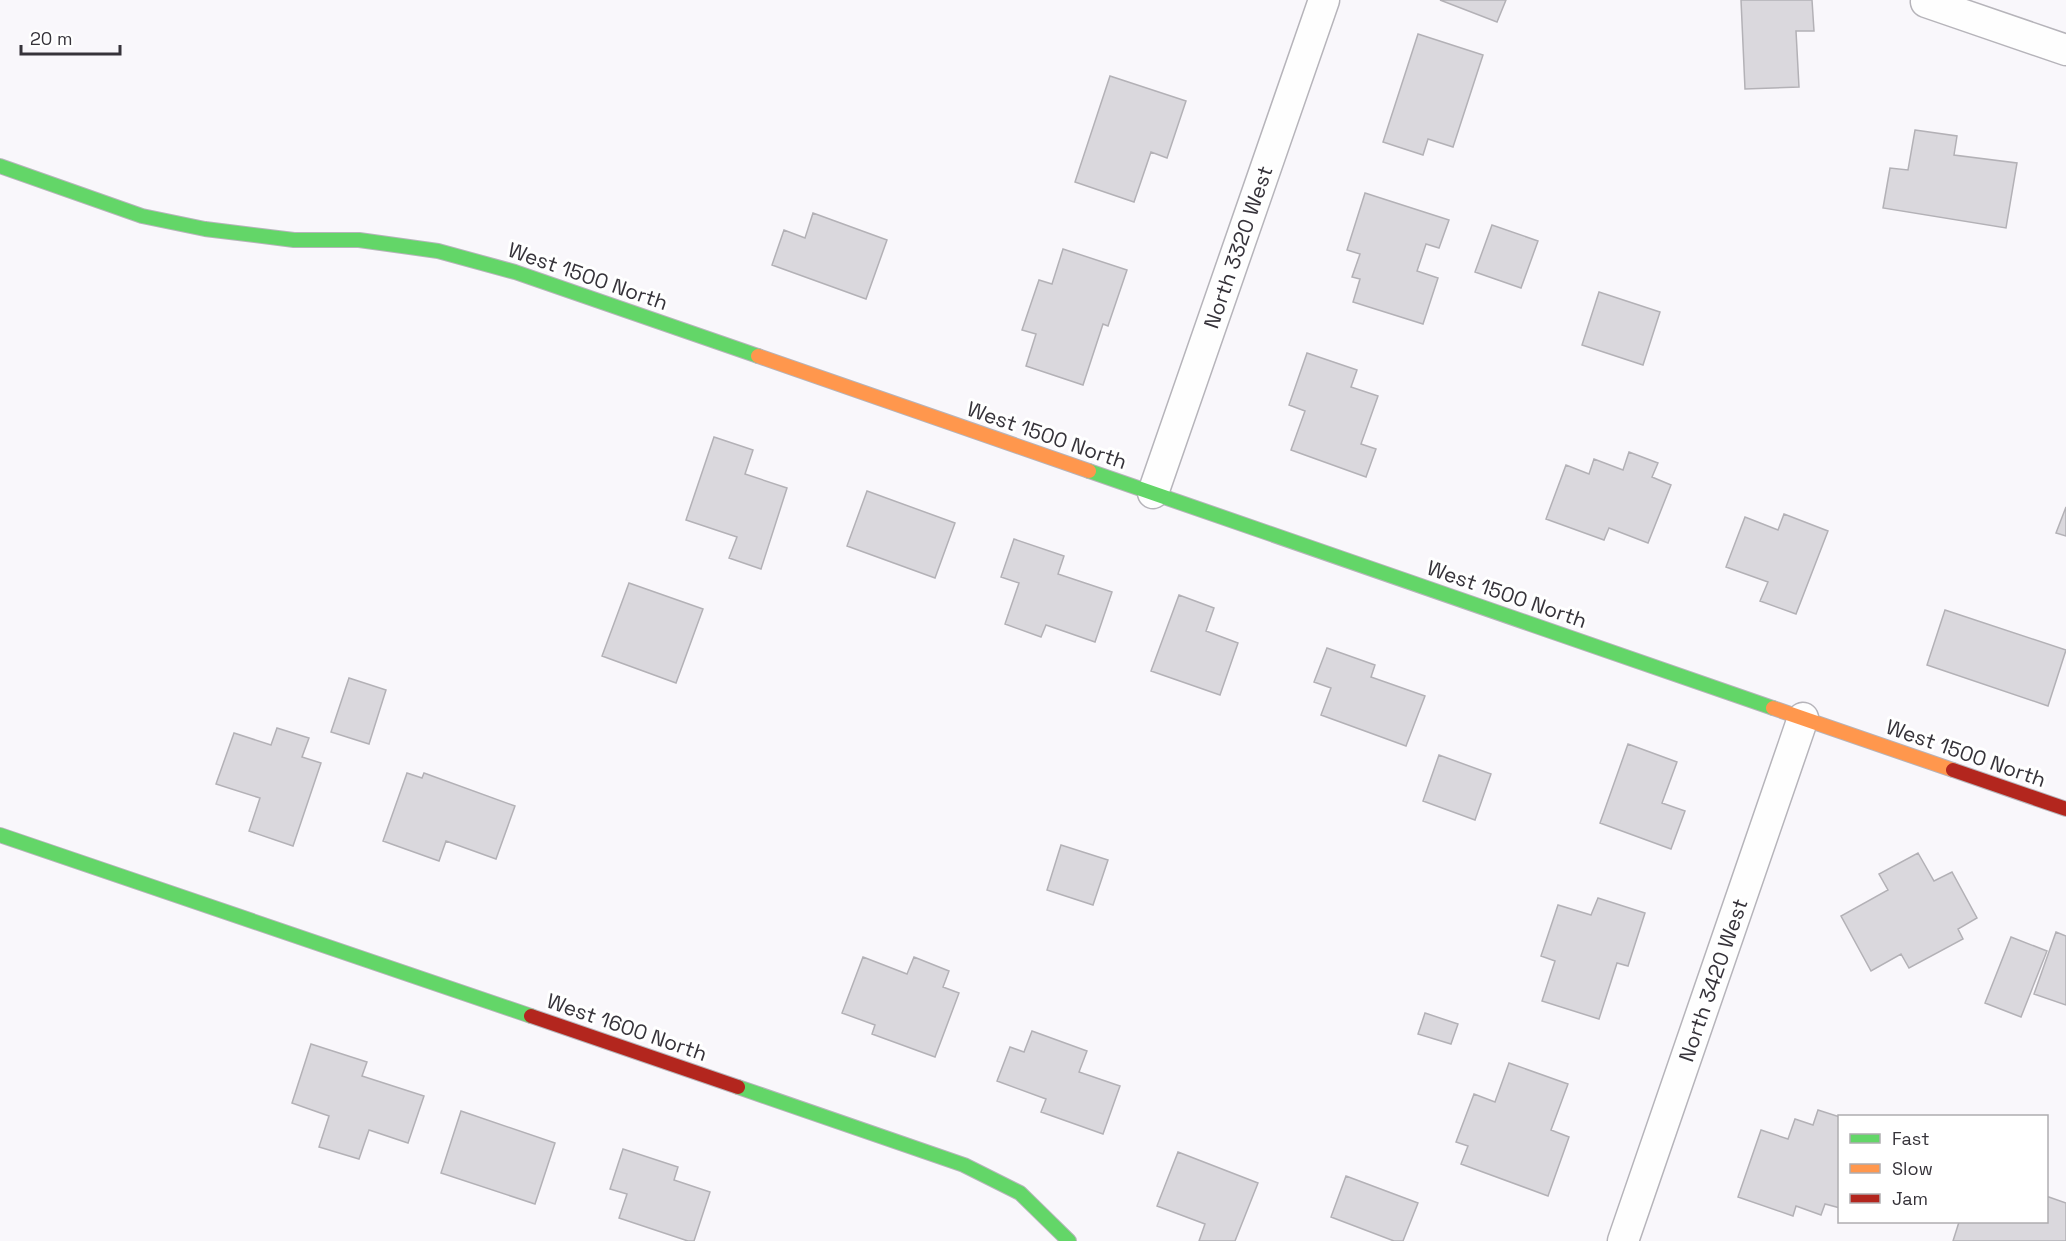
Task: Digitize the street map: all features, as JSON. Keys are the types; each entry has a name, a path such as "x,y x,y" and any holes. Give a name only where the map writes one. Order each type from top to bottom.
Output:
{"street":[{"name":"North 3320 West","path":"1153,493 1324,0"},
{"path":"1926,2 2066,50"},
{"name":"West 1500 North","path":"0,166 142,216 184,225 294,240 359,240 427,250 514,272 2066,810"},
{"name":"North 3420 West","path":"1623,1241 1803,718"},
{"name":"West 1600 North","path":"0,835 964,1166 1020,1194 1069,1241"}],"building":[{"path":"1440,0 1506,0 1497,22"},
{"path":"1741,0 1812,0 1814,31 1796,31 1799,87 1745,89"},
{"path":"1418,34 1483,55 1453,147 1428,139 1423,155 1383,142"},
{"path":"1110,76 1186,101 1167,158 1151,152 1134,202 1075,182"},
{"path":"1915,130 1957,136 1954,155 2017,163 2006,228 1883,208 1890,168 1908,170"},
{"path":"1365,193 1449,220 1439,248 1426,244 1417,271 1438,278 1423,324 1353,302 1360,279 1352,277 1360,254 1347,250"},
{"path":"813,213 887,240 866,299 772,265 784,230 805,238"},
{"path":"1492,225 1538,241 1521,288 1475,272"},
{"path":"1063,249 1127,270 1108,326 1103,324 1083,385 1026,366 1036,334 1022,330 1039,280 1052,284"},
{"path":"1599,292 1660,312 1643,365 1582,345"},
{"path":"1307,353 1357,370 1351,387 1378,396 1361,444 1376,449 1366,477 1291,450 1305,411 1289,405"},
{"path":"714,437 753,450 745,474 787,488 761,569 729,558 737,537 686,520"},
{"path":"1629,452 1658,463 1652,477 1671,485 1648,543 1609,528 1604,540 1546,519 1566,465 1589,474 1594,459 1623,470"},
{"path":"867,491 955,523 935,578 847,546"},
{"path":"2066,507 2066,536 2056,533"},
{"path":"1784,514 1828,531 1796,614 1760,601 1768,582 1726,567 1745,517 1778,530"},
{"path":"1014,539 1064,556 1058,574 1112,592 1095,642 1046,625 1041,637 1005,624 1019,583 1001,577"},
{"path":"629,583 703,609 676,683 602,656"},
{"path":"1179,595 1214,608 1206,631 1238,643 1220,695 1151,671"},
{"path":"1945,610 2066,650 2048,706 1927,665"},
{"path":"1327,648 1375,665 1371,677 1425,696 1406,746 1321,715 1331,688 1314,682"},
{"path":"349,678 386,690 369,744 331,732"},
{"path":"277,728 309,738 302,757 321,763 293,846 249,831 260,798 216,784 234,733 271,745"},
{"path":"1628,744 1677,762 1662,803 1685,811 1671,849 1600,823"},
{"path":"1439,755 1491,774 1475,820 1423,801"},
{"path":"407,773 422,778 424,773 515,806 496,859 446,841 439,861 383,841"},
{"path":"1061,845 1108,860 1093,905 1047,890"},
{"path":"1918,853 1934,881 1952,872 1977,918 1958,929 1963,939 1909,968 1901,954 1871,971 1841,916 1888,890 1879,874"},
{"path":"1598,898 1645,913 1628,966 1617,963 1599,1019 1542,1001 1555,961 1541,956 1558,905 1591,915"},
{"path":"2056,932 2066,936 2066,1005 2034,994"},
{"path":"2011,937 2047,951 2021,1017 1985,1003"},
{"path":"863,957 907,974 914,957 949,971 943,987 959,993 935,1057 872,1034 875,1025 842,1013"},
{"path":"1425,1013 1458,1024 1451,1044 1418,1034"},
{"path":"1032,1031 1087,1051 1079,1072 1120,1086 1103,1134 1041,1112 1046,1099 997,1081 1010,1047 1024,1052"},
{"path":"311,1044 367,1062 362,1076 424,1096 408,1143 369,1130 359,1159 319,1147 329,1116 292,1103"},
{"path":"1509,1063 1568,1084 1551,1130 1569,1137 1548,1196 1461,1164 1468,1146 1456,1142 1474,1094 1495,1102"},
{"path":"1818,1110 1838,1116 1838,1207 1825,1204 1821,1215 1796,1206 1793,1216 1738,1197 1761,1130 1788,1139 1795,1119 1813,1125"},
{"path":"461,1111 555,1143 535,1204 441,1173"},
{"path":"623,1149 678,1167 674,1180 710,1192 694,1241 619,1218 627,1194 610,1189"},
{"path":"1178,1152 1258,1183 1235,1241 1199,1241 1205,1224 1157,1206"},
{"path":"1346,1176 1418,1203 1403,1241 1394,1241 1331,1217"},
{"path":"2048,1197 2066,1203 2066,1241 1953,1241 1959,1223 2048,1223"}],"traffic: fast":[{"path":"0,166 142,216 205,229 294,240 359,240 438,251 515,272 758,356"},
{"path":"1089,471 1773,708"},
{"path":"0,835 531,1016"},
{"path":"738,1087 964,1165 1020,1193 1069,1241"}],"traffic: slow":[{"path":"758,356 1089,471"},
{"path":"1773,708 1953,770"}],"traffic: jam":[{"path":"1953,770 2066,809"},
{"path":"531,1016 738,1087"}]}
